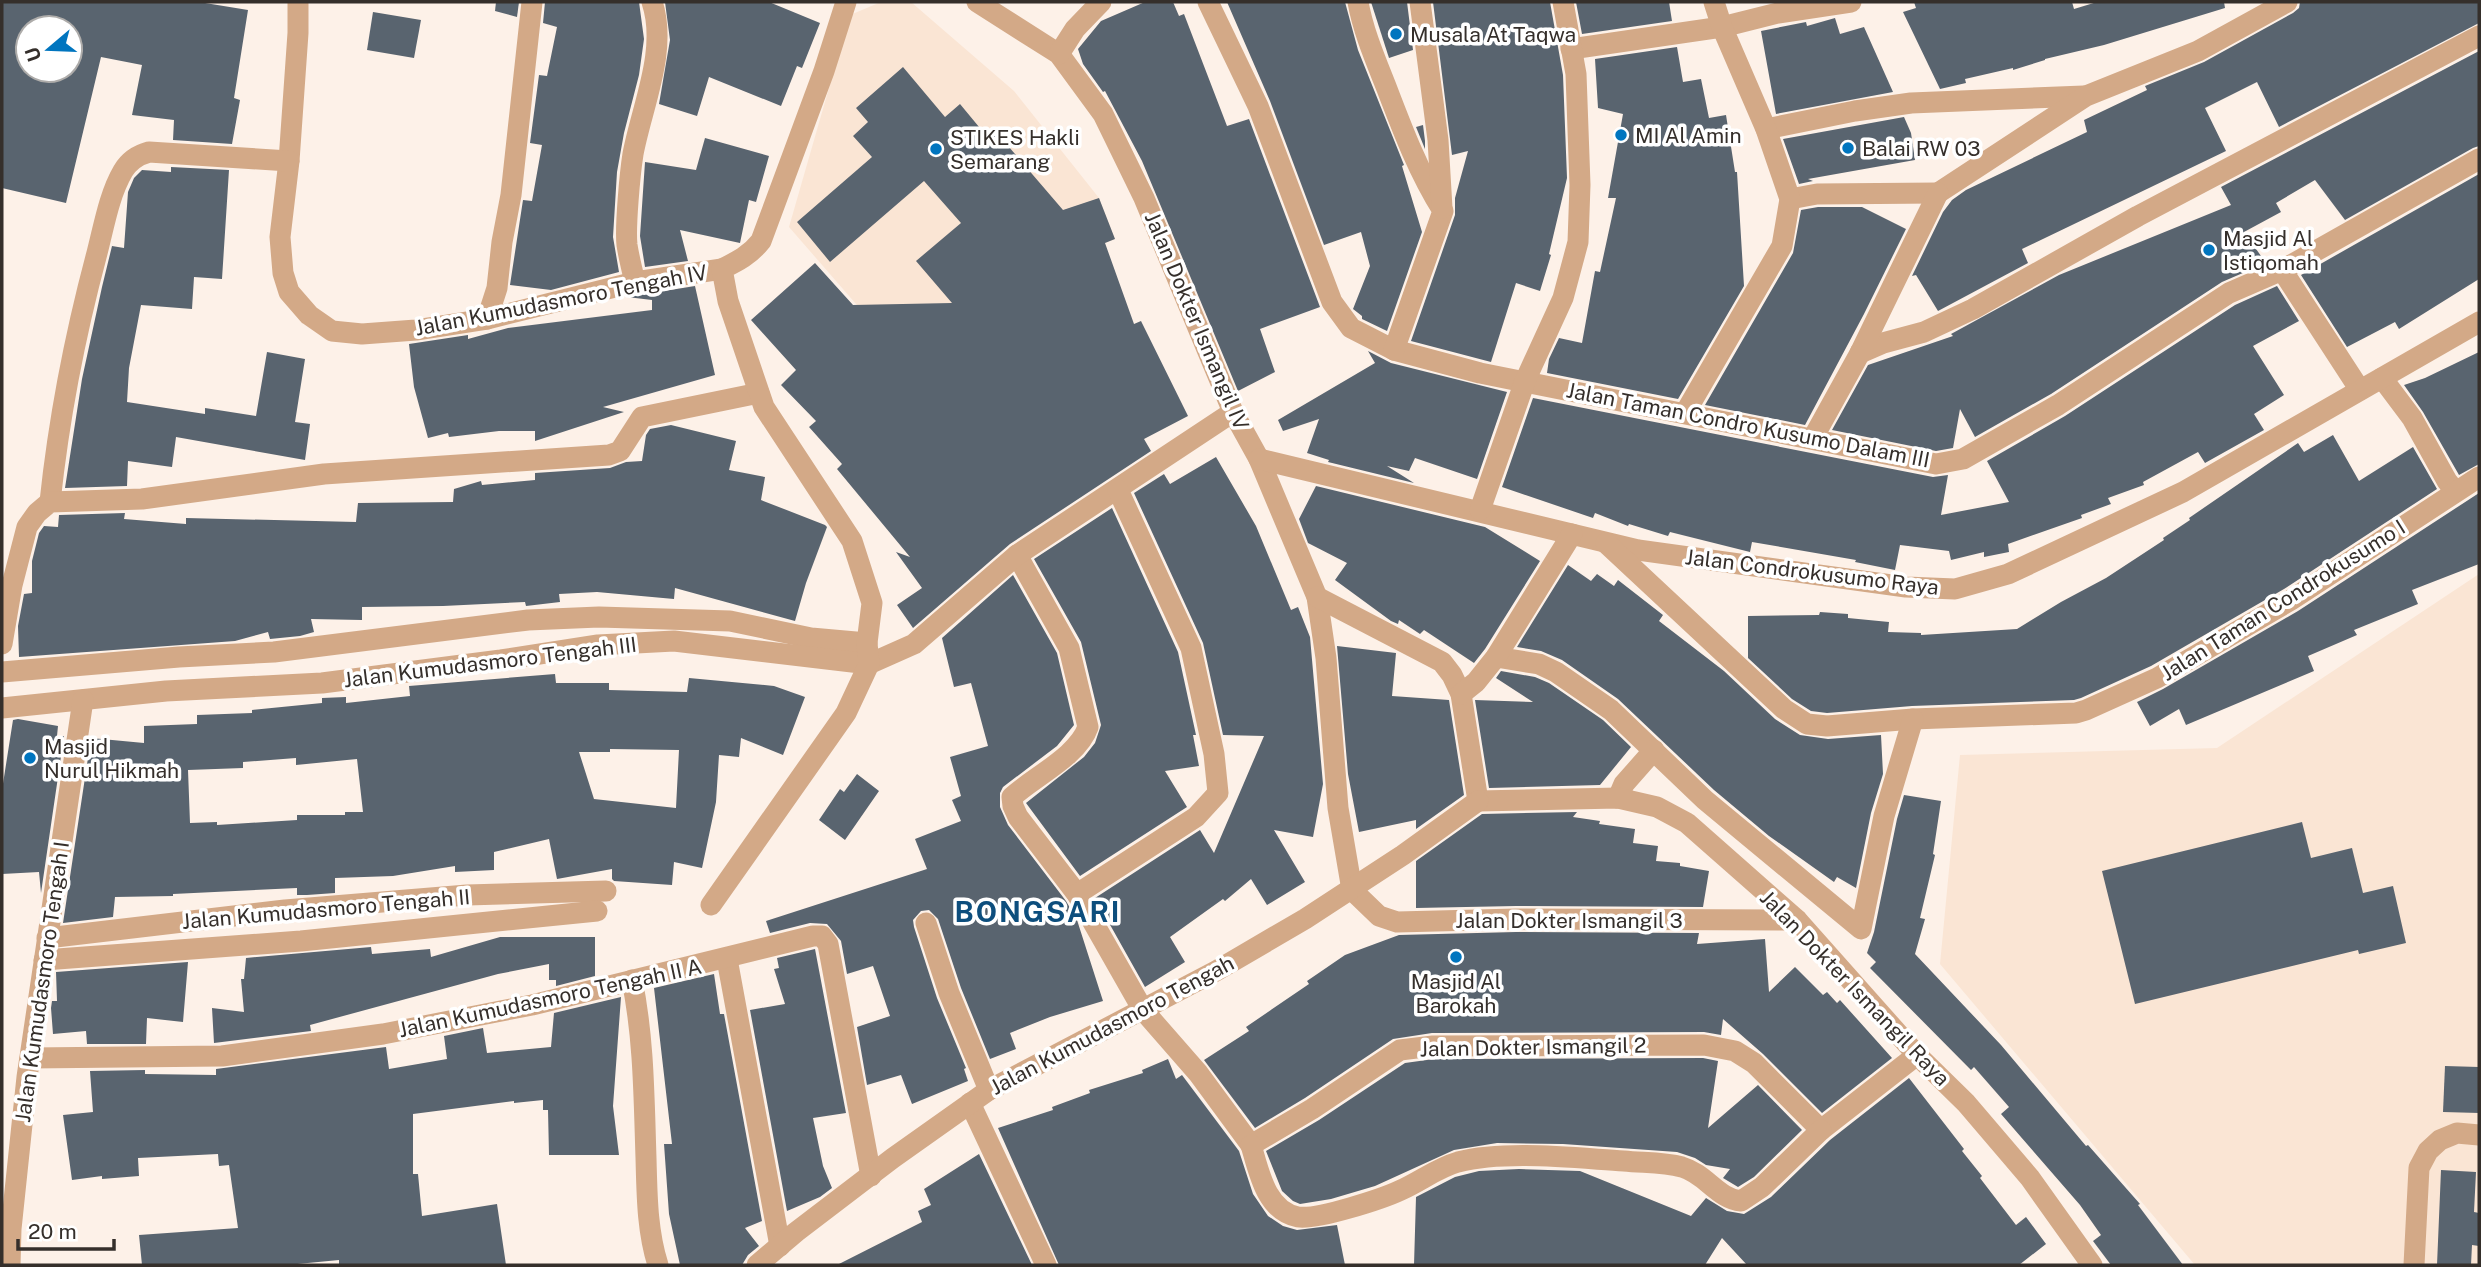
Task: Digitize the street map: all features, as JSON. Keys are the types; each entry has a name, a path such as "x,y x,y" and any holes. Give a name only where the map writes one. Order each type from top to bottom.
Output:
{"street":[{"name":"Jalan Kumudasmoro Tengah IV","path":"298,2 289,161 279,237 283,273 289,292 309,315 332,331 362,334 416,330 487,319 635,282 722,269"},
{"path":"487,319 497,288 511,195 532,2"},
{"path":"635,282 627,242 633,157 654,63 657,30 652,2"},
{"path":"712,905 845,713 868,654 872,603 852,541 764,407 728,301 722,269 742,260 761,241 824,71 846,2"},
{"path":"976,2 1059,54 1075,29 1101,2"},
{"name":"Jalan Taman Condro Kusumo Dalam III","path":"1208,2 1258,106 1332,302 1351,328 1394,350 1480,373 1936,464 1963,459 2058,405 2229,293 2283,270 2479,159"},
{"path":"1358,2 1376,60 1425,184 1443,211"},
{"path":"1394,350 1443,211 1438,140 1420,2"},
{"path":"1480,510 1524,381 1563,298 1578,242 1580,185 1576,74 1563,2"},
{"path":"1685,413 1782,246 1790,199 1766,129 1714,2"},
{"path":"1571,49 1722,27 1778,13 1852,2"},
{"path":"1813,438 1860,353 1938,193 2086,96 2198,51 2287,2"},
{"path":"1860,353 1883,343 1924,332 1972,309 2138,216 2479,36"},
{"name":"Jalan Dokter Ismangil IV","path":"1059,54 1103,114 1144,198 1233,412 1259,459 1317,597 1326,658 1338,808 1352,890"},
{"path":"1766,129 1854,111 1911,103 2086,96"},
{"path":"50,502 57,435 78,324 110,203 124,170 136,157 149,152 289,161"},
{"path":"1790,199 1817,194 1938,193"},
{"path":"2283,270 2360,390"},
{"name":"Jalan Condrokusumo Raya","path":"1259,459 1638,550 1906,587 1955,589 2008,574 2183,492 2479,322"},
{"path":"2382,378 2412,418 2455,491"},
{"path":"2,644 12,585 27,527 37,513 50,502 142,499 324,474 609,455 620,451 642,417 759,393"},
{"path":"2,672 274,652 528,620 599,617 674,617 730,621 811,638 868,654 914,643 1017,555 1233,412"},
{"name":"Jalan Taman Condrokusumo I","path":"1606,543 1784,709 1807,724 1827,726 1913,719 2076,713 2107,702 2157,678 2291,600 2479,477"},
{"path":"1077,894 1196,817 1218,793 1214,754 1191,648 1118,490"},
{"path":"1461,694 1476,682 1496,657 1572,534"},
{"path":"1017,555 1069,648 1088,727 1084,738 1072,751 1012,797 1013,806 1018,817 1077,894 1143,1010 1198,1073 1251,1146 1263,1184 1277,1207 1287,1213 1300,1217 1320,1217 1398,1191 1436,1169 1459,1162 1503,1157 1656,1163 1684,1168 1705,1178 1726,1197 1741,1200 1762,1187 1821,1130 1917,1055"},
{"path":"1317,597 1442,662 1461,694 1478,801"},
{"path":"598,645 599,617"},
{"path":"674,617 674,641"},
{"path":"450,631 452,666"},
{"name":"Jalan Kumudasmoro Tengah III","path":"2,708 166,691 322,683 598,645 674,641 868,654"},
{"path":"1496,657 1539,664 1556,672 1611,710 1705,800 1861,929 1884,816 1913,719"},
{"path":"115,664 115,696"},
{"name":"Jalan Kumudasmoro Tengah I","path":"10,1265 11,1229 30,1058 83,700"},
{"path":"1618,798 1625,784 1654,750"},
{"name":"Jalan Dokter Ismangil Raya","path":"1478,801 1618,798 1657,807 1687,823 1797,920 1917,1055 1966,1103 2030,1178 2092,1265"},
{"name":"Jalan Kumudasmoro Tengah","path":"757,1265 871,1176 989,1090 1272,939 1352,890 1478,801"},
{"name":"Jalan Dokter Ismangil 3","path":"1352,890 1379,916 1397,922 1516,919 1797,920"},
{"name":"Jalan Kumudasmoro Tengah II","path":"47,938 285,910 454,896 606,891"},
{"path":"44,960 301,941 597,911"},
{"path":"926,923 954,1005 989,1090"},
{"name":"Jalan Kumudasmoro Tengah II A","path":"30,1058 222,1056 383,1034 532,1005 822,936 828,944 871,1176"},
{"path":"727,959 779,1246"},
{"path":"632,981 641,1030 648,1207 652,1246 658,1265"},
{"name":"Jalan Dokter Ismangil 2","path":"1251,1146 1400,1050 1433,1046 1704,1045 1735,1051 1754,1063 1821,1130"},
{"path":"970,1103 1046,1265"},
{"path":"2414,1265 2419,1168 2428,1151 2440,1140 2457,1133 2479,1135"}],"shaded area":[{"name":"STIKES Hakli Semarang","path":"881,2 911,2 1014,91 1099,198 1115,239 1025,275 939,330 863,312 789,227 850,15"},
{"path":"2479,574 2479,1265 2195,1265 1940,964 1960,755 2217,748"}],"building":[{"path":"2,2 199,2 248,10 234,98 240,100 232,144 173,140 174,120 132,115 142,65 101,57 66,203 2,188"},
{"path":"496,2 519,2 517,17 495,11"},
{"path":"545,2 639,2 644,39 639,75 617,172 613,237 619,272 551,290 510,285 523,200 532,201 542,145 530,143 539,75 547,76 557,27 543,23"},
{"path":"665,2 769,2 820,23 802,68 797,66 781,106 709,77 697,116 659,104 670,40"},
{"path":"1145,2 1173,2 1179,16 1184,14 1227,126 1249,119 1320,307 1260,329 1275,372 1238,391 1142,161 1105,91 1103,92 1083,64 1078,49 1101,21"},
{"path":"1227,2 1345,2 1358,50 1404,165 1402,166 1422,232 1387,331 1362,319 1353,309 1370,266 1361,232 1324,245 1270,101"},
{"name":"Musala At Taqwa","path":"1371,2 1407,2 1413,50 1389,58"},
{"path":"1433,2 1550,2 1563,75 1567,178 1549,254 1551,255 1540,291 1516,283 1491,362 1411,341 1455,215 1455,198 1468,151 1452,155"},
{"path":"1576,2 1669,2 1672,21 1582,34"},
{"path":"1914,2 2072,2 2074,9 2097,2 2224,2 2225,8 2013,70 1965,79 1966,83 1940,89 1903,12 1916,8"},
{"path":"2300,2 2479,2 2479,23 2279,127 2257,82 2205,108 2226,151 2022,249 2028,263 1938,311 1916,275 1912,276 1943,212 1952,200 1966,190 2087,132 2084,120 2147,90 2145,86 2204,62 2293,13 2299,8"},
{"path":"373,12 421,20 414,58 367,50"},
{"path":"1835,18 1840,34 1864,27 1893,92 1776,114 1761,31 1806,22 1807,26"},
{"path":"1677,47 1683,82 1701,79 1709,118 1726,115 1737,172 1744,286 1678,399 1547,373 1549,359 1559,338 1582,343 1595,271 1600,272 1616,198 1608,198 1623,114 1598,108 1595,59"},
{"path":"2479,51 2479,146 2345,220 2315,180 2276,203 2281,212 2244,232 2266,263 2222,282 2051,394 1975,437 1960,409 1953,448 1936,451 1832,430 1868,365 1953,336 1951,334 2059,275 2231,205 2221,187"},
{"path":"903,67 945,117 960,104 989,139 997,133 1063,210 1099,198 1115,239 1105,243 1134,324 1141,321 1188,416 1144,439 1151,451 1010,544 913,628 897,605 922,588 896,552 910,557 837,469 842,464 809,427 816,421 781,385 796,370 751,320 815,263 853,305 952,303 916,261 961,223 924,181 830,262 797,222 872,157 853,136 868,122 856,108"},
{"name":"Balai RW 03","path":"1904,117 1911,133 1915,160 1808,179 1813,181 1799,184 1783,139"},
{"path":"1423,125 1425,141 1425,149 1416,127"},
{"path":"705,138 769,156 756,202 749,200 740,243 680,230 688,261 645,267 640,236 645,162 696,170"},
{"path":"171,167 229,170 222,279 194,277 192,309 141,305 129,368 127,402 205,414 205,408 256,416 267,352 305,359 295,422 310,424 305,460 176,437 172,467 128,461 127,486 65,488 82,379 112,246 124,248 128,192 134,178 142,170 171,172"},
{"path":"2479,174 2479,279 2399,329 2395,322 2347,347 2301,275"},
{"path":"1818,207 1862,207 1906,229 1805,425 1705,405 1793,253 1801,210"},
{"path":"695,286 715,375 603,407 624,412 535,441 535,431 499,431 449,437 448,433 428,438 414,387 409,344 468,335 468,339 508,328 652,310 652,300 627,297"},
{"path":"2277,286 2299,321 2253,346 2284,395 2254,414 2264,430 2205,463 2198,452 2143,482 2144,485 2108,498 2111,504 2081,515 2082,518 2008,544 2009,552 1984,557 1984,552 1951,560 1949,551 1900,545 1895,570 1855,562 1856,560 1752,542 1750,552 1670,532 1668,536 1629,524 1628,526 1595,513 1593,518 1502,487 1533,398 1933,477 1948,475 1941,515 2009,502 1987,461 2065,416 2235,305"},
{"path":"1368,351 1391,363 1507,392 1477,479 1415,458 1409,471 1387,466 1414,483 1328,462 1329,460 1307,453 1319,419 1283,431 1278,420 1375,363"},
{"path":"2479,352 2479,464 2459,475 2423,412 2404,385"},
{"path":"671,425 736,441 729,470 765,477 761,500 827,527 795,621 675,588 674,599 597,592 559,594 560,602 526,606 525,602 362,607 362,620 311,619 314,632 300,636 270,639 268,632 235,641 19,657 18,626 24,594 32,593 32,561 39,533 44,526 58,527 59,515 125,513 124,519 186,524 186,518 356,522 358,503 453,502 454,489 481,481 482,485 535,480 535,473 610,468 626,462 642,461 646,435 650,429"},
{"path":"2333,435 2359,481 2413,447 2437,489 2284,589 2151,666 2081,698 1827,713 1811,711 1792,699 1748,658 1748,616 1819,615 1820,612 1848,614 1848,618 1889,622 1888,632 1921,635 2017,629 2106,578 2164,540 2163,538 2190,520 2189,518 2298,443 2304,452"},
{"path":"1216,457 1256,526 1291,610 1298,607 1310,637 1323,784 1313,837 1274,830 1305,882 1267,905 1251,879 1225,901 1223,899 1170,937 1185,962 1145,987 1095,898 1200,830 1214,853 1264,736 1223,735 1203,643 1134,493 1164,474 1170,484"},
{"path":"1316,486 1485,527 1540,561 1474,663 1424,630 1420,634 1399,620 1398,624 1391,621 1335,580 1347,563 1308,543 1299,519"},
{"path":"2479,493 2479,564 2412,590 2418,604 2354,630 2357,635 2308,656 2314,671 2186,725 2179,709 2150,726 2137,702 2298,611"},
{"path":"1112,508 1178,652 1196,735 1193,735 1199,766 1165,771 1187,807 1080,876 1026,803 1084,757 1095,743 1101,725 1081,642 1034,559"},
{"path":"1568,565 1591,581 1597,574 1614,586 1618,580 1663,615 1659,621 1724,671 1775,719 1800,735 1828,739 1881,735 1883,774 1871,813 1856,888 1837,877 1834,882 1769,836 1714,790 1618,699 1562,660 1541,651 1517,647"},
{"path":"1013,575 1057,653 1074,725 1057,746 1003,787 1000,807 1008,825 1066,901 1077,920 1103,1001 1050,1017 1010,1033 1016,1049 990,1059 961,988 938,919 929,910 921,911 913,920 914,927 937,998 966,1068 964,1069 968,1081 912,1104 901,1075 867,1085 857,1027 890,1016 873,966 847,974 841,941 827,924 810,923 770,933 766,921 927,869 915,839 961,821 952,800 961,796 950,757 988,746 971,683 954,687 942,638"},
{"path":"1337,646 1396,653 1392,696 1449,700 1464,795 1416,829 1416,820 1359,832 1348,774"},
{"path":"1501,671 1535,677 1549,683 1603,720 1631,747 1600,785 1489,788 1475,700 1533,702 1496,678"},
{"path":"555,674 556,683 609,683 609,690 687,692 689,678 774,686 805,697 783,755 741,738 739,757 719,755 716,802 702,868 674,862 672,885 614,881 612,869 557,879 549,839 494,852 494,870 455,872 455,866 393,876 335,878 335,893 307,895 297,895 297,888 115,897 113,917 63,923 91,738 144,743 144,726 197,724 197,715 252,713 252,710 322,703 322,698 346,697 346,703 410,696 409,686","holes":["610,749 679,750 676,808 594,799 579,752 610,752","296,758 296,765 357,759 363,812 345,812 345,815 297,815 297,820 217,825 217,822 190,823 188,770 243,768 243,762"]},
{"path":"13,720 58,726 57,736 64,736 41,893 39,872 2,874 2,790"},
{"path":"857,774 879,791 845,840 819,820 840,789 844,792"},
{"path":"1904,795 1941,801 1935,855 1920,918 1925,919 1915,954 2001,1045 2086,1146 2088,1145 2140,1204 2138,1205 2183,1265 2111,1265 2093,1241 2101,1235 2080,1205 2001,1114 2009,1107 1974,1067 1971,1070 1870,968 1876,962 1867,953"},
{"path":"1577,812 1573,817 1635,829 1633,843 1658,846 1656,861 1680,863 1680,866 1709,871 1703,907 1416,908 1416,861 1482,814"},
{"path":"2302,822 2311,858 2352,848 2363,893 2393,886 2406,943 2359,954 2358,950 2135,1004 2102,871"},
{"path":"1516,932 1699,933 1697,944 1765,939 1769,992 1795,967 1823,995 1827,992 1837,1003 1840,1000 1892,1058 1822,1113 1763,1054 1723,1019 1721,1035 1704,1032 1432,1033 1393,1039 1255,1128 1204,1060 1249,1031 1246,1027 1309,984 1307,981 1345,955 1399,935"},
{"path":"500,937 595,937 595,976 556,986 556,980 549,980 549,964 498,974 310,1025 311,1031 214,1043 212,1008 244,1012 241,979 244,979 246,958 371,947 372,954 430,949 431,957"},
{"path":"815,949 846,1113 813,1118 823,1166 832,1188 820,1197 787,1211 750,1010 785,1004 774,969 779,968 777,958"},
{"path":"188,962 183,1022 147,1018 146,1044 87,1044 86,1031 53,1034 51,1008 52,1001 57,1001 56,972"},
{"path":"714,974 720,1014 724,1014 762,1221 745,1228 759,1246 748,1255 742,1265 680,1265 669,1214 664,1144 672,1144 654,988"},
{"path":"621,997 613,1106 619,1155 549,1155 548,1110 543,1110 543,1100 514,1101 413,1114 413,1174 418,1174 422,1216 497,1204 506,1265 339,1265 339,1260 287,1265 142,1265 139,1235 238,1228 229,1165 219,1166 218,1154 138,1158 139,1176 102,1179 102,1176 72,1180 63,1115 93,1112 90,1071 145,1070 145,1074 216,1075 216,1069 386,1047 389,1069 447,1059 444,1036 483,1028 487,1053 551,1047 554,1013"},
{"path":"1703,1058 1718,1061 1708,1128 1758,1085 1802,1130 1754,1177 1738,1187 1723,1178 1730,1169 1706,1165 1677,1152 1563,1144 1497,1143 1454,1150 1375,1186 1331,1199 1300,1204 1282,1191 1266,1151 1319,1120 1405,1063 1434,1059"},
{"path":"1168,1059 1176,1079 1182,1075 1239,1151 1253,1194 1268,1216 1283,1226 1297,1230 1337,1225 1345,1265 1059,1265 998,1128 1053,1110 1052,1107 1090,1093 1089,1090 1143,1073 1142,1070"},
{"path":"2445,1066 2479,1067 2479,1113 2443,1112"},
{"path":"1909,1078 1964,1149 1962,1151 1982,1176 1980,1178 2016,1225 2026,1217 2046,1244 2019,1265 1747,1265 1722,1238 1705,1265 1414,1265 1416,1197 1455,1177 1479,1171 1580,1171 1691,1216 1706,1198 1727,1211 1744,1214 1771,1197 1830,1140"},
{"path":"979,1154 1032,1265 837,1265 922,1222 918,1211 931,1205 924,1189"},
{"path":"2441,1170 2476,1172 2474,1212 2479,1213 2479,1246 2472,1245 2471,1265 2437,1265"}],"place":[{"name":"Musala At Taqwa","path":"1396,34"},
{"name":"MI Al Amin","path":"1621,135"},
{"name":"Balai RW 03","path":"1848,148"},
{"name":"STIKES Hakli Semarang","path":"936,149"},
{"name":"Masjid Al Istiqomah","path":"2209,250"},
{"name":"Masjid Nurul Hikmah","path":"30,758"},
{"name":"Masjid Al Barokah","path":"1456,957"}],"district":[{"name":"BONGSARI","path":"1038,911"}]}
